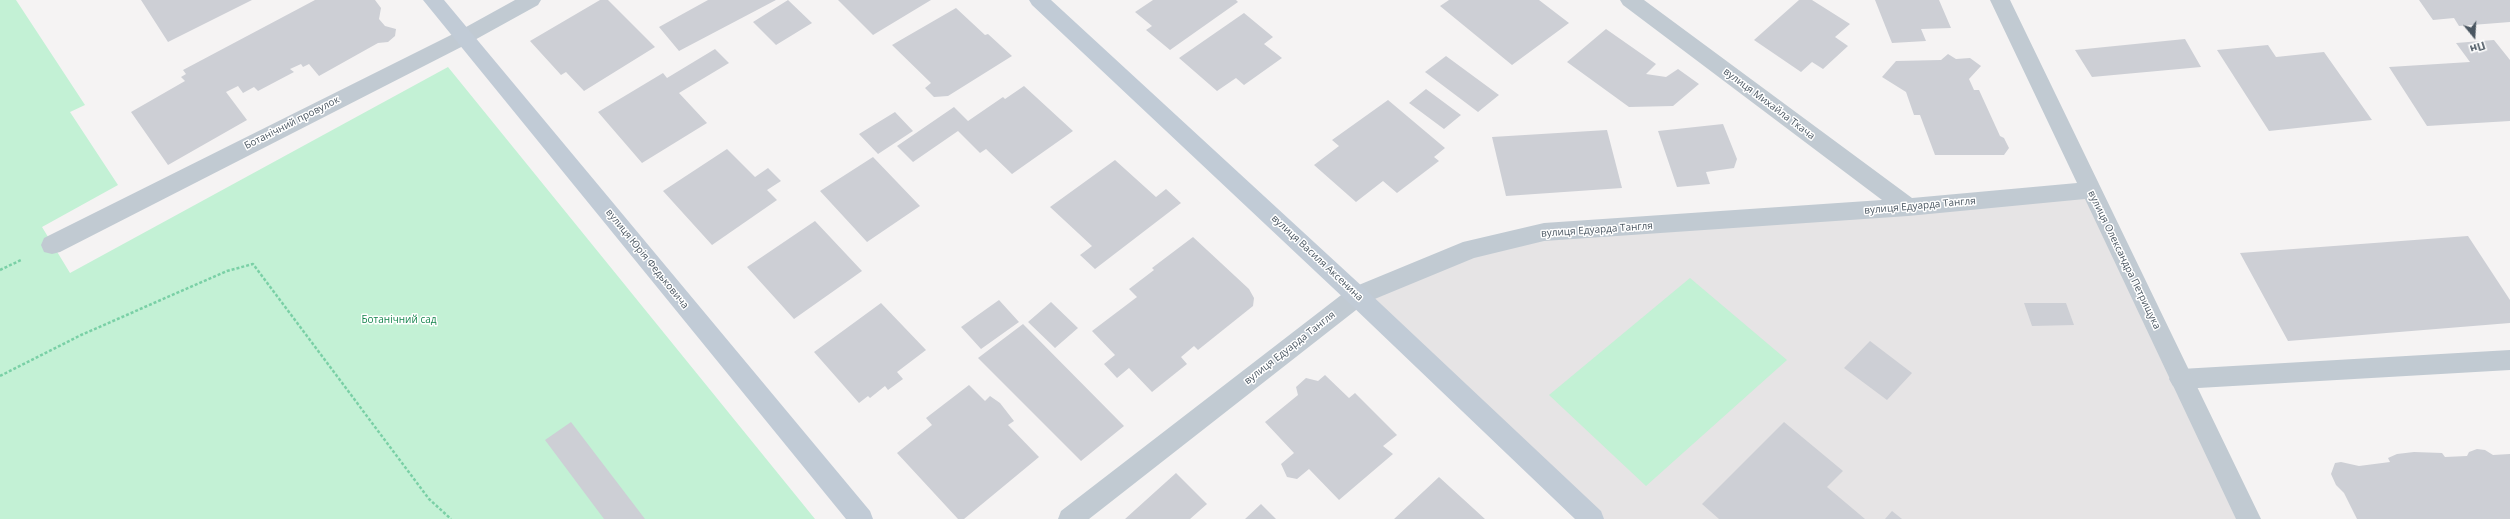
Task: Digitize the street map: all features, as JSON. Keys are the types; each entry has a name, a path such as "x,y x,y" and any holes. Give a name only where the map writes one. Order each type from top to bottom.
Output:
{"street":[{"name":"вулиця Юрія Федьковича","path":"434,0 861,519"},
{"name":"Ботанічний провулок","path":"52,245 464,36 531,0"},
{"name":"вулиця Василя Аксенина","path":"1039,0 1357,296 1592,519"},
{"name":"вулиця Михайла Ткача","path":"1630,0 1908,207"},
{"name":"вулиця Олександра Петрищука","path":"2000,0 2249,519"},
{"name":"вулиця Едуарда Тангля","path":"1070,519 1357,296 1471,249 1544,232 1908,207 2091,190"},
{"path":"2181,378 2510,360"}],"path":[{"path":"0,376 81,335 227,271 253,264 429,499 451,519"}],"shaded area":[{"path":"2095,192 2253,519 1594,519 1358,296 1543,233"}],"green space":[{"name":"Ботанічний сад","path":"0,0 16,0 85,105 70,112 118,185 42,227 70,273 448,67 815,519 0,519"},
{"path":"1690,278 1787,360 1646,486 1549,395"}],"building":[{"path":"141,0 252,0 168,42"},
{"path":"315,0 375,0 381,8 379,19 385,26 396,29 395,36 388,42 378,43 319,76 309,64 303,67 301,64 290,69 294,72 258,91 254,87 243,93 238,86 226,92 247,120 168,165 131,112 185,81 181,77 186,74 183,70"},
{"path":"600,0 608,0 655,47 584,91 566,72 561,75 530,41"},
{"path":"708,0 776,0 679,51 659,27"},
{"path":"788,0 812,23 776,45 753,22"},
{"path":"838,0 931,0 873,35"},
{"path":"1153,0 1236,0 1238,2 1170,50 1146,30 1152,26 1135,12"},
{"path":"1449,0 1539,0 1569,23 1512,65 1440,6"},
{"path":"1799,0 1812,0 1850,24 1835,37 1848,46 1823,69 1812,62 1801,72 1754,40"},
{"path":"1875,0 1939,0 1951,28 1921,29 1926,41 1892,43"},
{"path":"2419,0 2510,0 2510,22 2459,26 2454,18 2433,20"},
{"path":"956,8 985,35 988,34 1012,56 948,96 934,97 925,88 931,83 892,45"},
{"path":"1244,13 1273,37 1264,44 1282,58 1244,85 1236,78 1217,91 1179,58"},
{"path":"1606,29 1656,64 1646,74 1666,77 1678,69 1699,84 1673,106 1629,107 1567,62"},
{"path":"2185,39 2201,67 2092,77 2075,50"},
{"path":"2494,40 2510,60 2510,121 2427,126 2389,67 2470,62 2456,43"},
{"path":"2268,45 2276,57 2324,52 2372,120 2269,131 2217,50"},
{"path":"715,49 729,63 679,93 707,123 642,163 598,112 663,73 667,78"},
{"path":"1948,54 1956,59 1970,58 1981,66 1969,79 1974,90 1979,90 2000,136 2004,138 2009,148 2004,155 1935,155 1920,115 1914,115 1906,92 1882,77 1896,61 1941,60"},
{"path":"1446,56 1499,95 1478,112 1425,72"},
{"path":"1024,86 1073,131 1012,174 986,149 980,153 958,131 913,162 897,146 954,107 968,121 1003,97 1005,99"},
{"path":"1426,89 1461,115 1444,129 1409,103"},
{"path":"1388,100 1445,148 1434,157 1439,161 1397,193 1383,181 1356,202 1314,165 1339,146 1332,140"},
{"path":"895,112 913,131 878,154 859,134"},
{"path":"1723,124 1737,159 1734,168 1706,172 1710,184 1677,187 1658,131"},
{"path":"1607,130 1622,188 1506,196 1492,137"},
{"path":"727,149 755,177 768,168 781,181 767,190 777,200 712,245 663,191"},
{"path":"873,157 920,206 867,242 820,191"},
{"path":"1115,160 1156,197 1166,189 1181,203 1095,269 1080,255 1092,246 1050,207"},
{"path":"815,221 862,271 794,319 747,267"},
{"path":"2468,236 2510,300 2510,323 2288,341 2240,253"},
{"path":"1193,237 1249,289 1254,298 1253,306 1198,350 1194,346 1181,357 1187,364 1152,392 1129,368 1117,378 1104,364 1115,355 1092,331 1137,297 1129,289 1154,270 1152,268"},
{"path":"999,300 1019,322 981,349 961,327"},
{"path":"1051,302 1078,328 1055,348 1028,322"},
{"path":"881,303 926,350 897,372 903,379 888,390 885,386 870,398 868,396 859,403 814,352"},
{"path":"2024,303 2066,303 2074,325 2032,326"},
{"path":"1023,324 1124,426 1081,461 978,358"},
{"path":"1870,341 1912,373 1887,400 1844,368"},
{"path":"1325,375 1349,398 1355,393 1397,435 1383,446 1393,454 1339,500 1309,469 1297,479 1287,477 1281,464 1294,453 1265,422 1298,395 1296,387 1306,378 1318,381"},
{"path":"969,385 985,401 990,396 1000,403 1014,421 1008,425 1039,457 964,519 958,519 897,453 932,425 926,418"},
{"path":"571,422 645,519 604,519 545,440"},
{"path":"1784,422 1843,471 1827,487 1865,519 1719,519 1702,504"},
{"path":"2477,449 2485,450 2493,455 2510,454 2510,519 2357,519 2344,493 2336,485 2331,474 2335,463 2341,462 2359,466 2390,462 2388,458 2397,454 2414,452 2442,453 2445,457 2467,456 2469,452"},
{"path":"1176,473 1207,504 1190,519 1125,519"},
{"path":"1439,477 1485,519 1394,519"},
{"path":"1261,504 1276,519 1245,519"},
{"path":"1892,511 1902,519 1885,519"}]}
